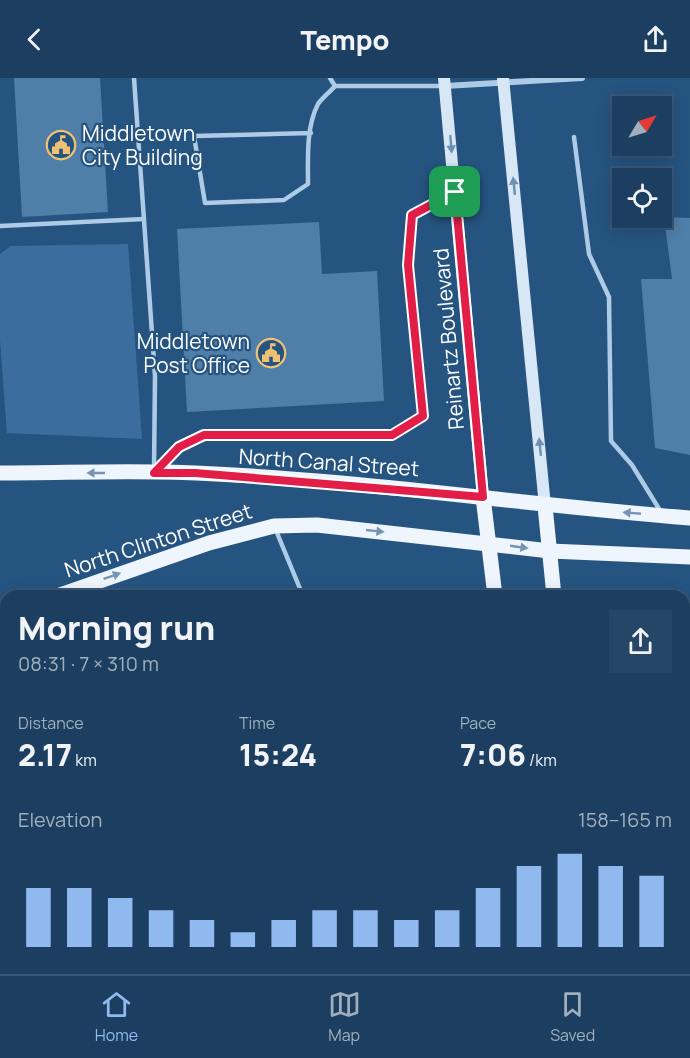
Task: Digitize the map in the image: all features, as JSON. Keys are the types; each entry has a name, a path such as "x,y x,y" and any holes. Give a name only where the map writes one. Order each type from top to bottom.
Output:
{"main road":[{"path":"503,81 553,590"},
{"name":"Reinartz Boulevard","path":"444,82 483,497 494,590"},
{"name":"North Canal Street","path":"0,473 195,473 483,497 545,506 690,518"},
{"name":"North Clinton Street","path":"74,590 209,543 274,525 317,525 550,551 690,556"}],"street":[{"path":"444,82 582,78"}],"lane":[{"path":"134,78 155,376 154,473"},
{"path":"330,78 335,86"},
{"path":"311,133 194,136 205,203 284,200 308,184 308,144 311,133 318,104 335,86 444,82"},
{"path":"574,137 589,254 609,297 611,441 632,465 663,516"},
{"path":"154,473 179,447 204,435 392,435 423,416 408,265 412,215 455,192"},
{"path":"0,226 144,219"},
{"path":"274,525 301,590"}],"shaded area":[{"path":"128,244 142,439 7,433 0,340 0,254 11,246"}],"building":[{"name":"Middletown City Building","path":"14,78 100,78 108,212 22,217"},
{"path":"672,217 690,218 690,455 655,448 641,279 672,279 665,228 672,228"},
{"path":"319,222 322,274 377,271 384,401 187,412 177,229"}],"place":[{"name":"Middletown City Building","path":"61,145"},
{"name":"Middletown Post Office","path":"271,353"}],"route":[{"path":"455,192 483,497 195,473 154,473 179,447 204,435 392,435 423,416 408,265 412,215 455,192"}]}
